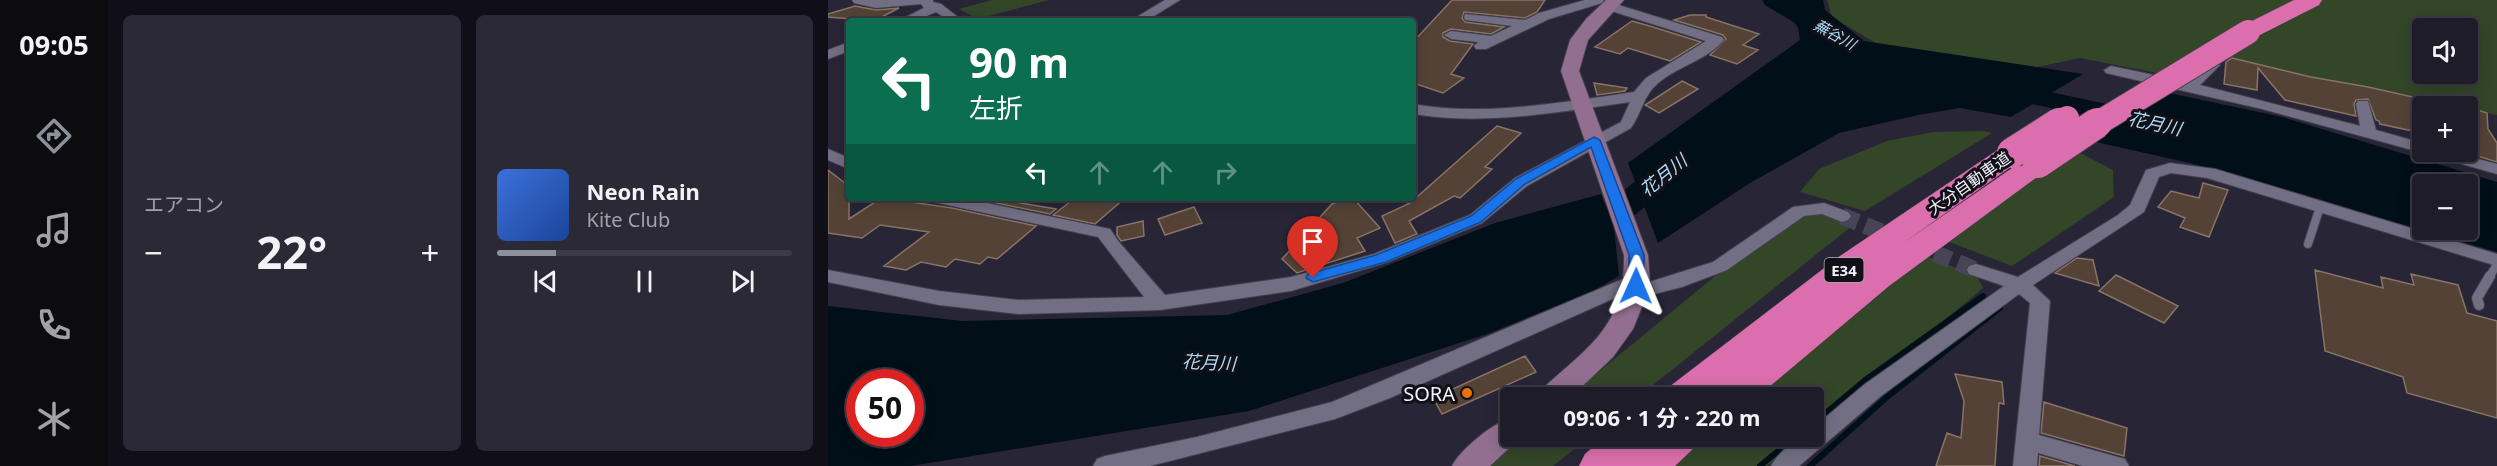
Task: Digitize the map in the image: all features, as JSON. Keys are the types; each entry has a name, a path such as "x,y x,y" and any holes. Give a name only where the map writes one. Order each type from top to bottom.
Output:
{"highway":[{"name":"大分自動車道","path":"1697,387 1852,264 2025,158 2086,130 2275,0"},
{"name":"大分自動車道","path":"2235,29 2311,0"},
{"name":"大分自動車道","path":"1743,387 2025,158"},
{"path":"1600,466 1622,447"},
{"path":"1647,466 1669,447"}],"main road":[{"path":"1563,387 1603,350 1624,322 1636,276 1596,145 1570,71 1571,54 1588,26 1607,2"},
{"path":"1468,466 1500,439"}],"street":[{"path":"858,0 876,4 930,2 953,18"},
{"path":"1141,18 1174,0"},
{"path":"908,18 930,2"},
{"path":"828,276 939,298 1019,307 1160,303 1291,284 1381,258 1476,219 1521,182 1596,145 1626,125 1633,115 1638,96 1651,81 1717,40 1607,2 1526,24 1486,43 1451,35"},
{"path":"1470,17 1526,24"},
{"path":"828,56 846,47"},
{"path":"2191,86 2213,65"},
{"path":"2111,70 2191,86 2412,145"},
{"path":"1416,110 1442,114 1545,109 1638,96"},
{"path":"2363,104 2369,132"},
{"path":"828,154 846,163"},
{"path":"2478,162 2497,169"},
{"path":"1783,466 1872,390 2020,284 2124,219 2138,208 2152,174 2170,168 2209,173 2497,262"},
{"path":"952,201 1104,233 1112,246 1160,303"},
{"path":"1106,466 1197,446 1335,410 1382,392 1636,276 1675,282 1720,266 1799,211 1824,208 1842,216"},
{"path":"1976,270 2020,284 2040,301 2025,466"},
{"path":"2028,441 2117,466"}],"lane":[{"path":"2308,244 2320,207"},
{"path":"2479,304 2476,298 2497,262"}],"green space":[{"path":"992,0 1049,0 982,18 976,18 959,9"},
{"path":"1827,0 2497,0 2497,115 2478,111 2478,96 2412,96 2412,98 2317,81 2221,55 2183,78 2080,58 2015,72 1889,51 1832,17"},
{"path":"1984,131 1992,133 1865,211 1800,192 1819,169 1887,141 1933,132"},
{"path":"2053,144 2082,154 2113,170 2114,197 2012,266 1931,235"},
{"path":"1825,214 1853,225 1650,387 1580,387 1720,272 1801,215"},
{"path":"1913,251 1977,276 1983,288 1824,420 1824,387 1749,387"},
{"path":"1507,447 1577,447 1553,466 1483,466"},
{"path":"1678,447 1791,447 1767,466 1656,466"}],"water":[{"path":"1780,0 1823,0 1825,10 1864,41 2083,74 2011,117 1960,108 1839,133 1750,183 1658,243 1628,163 1800,40 1798,28"},
{"path":"2155,90 2282,117 2412,156 2412,162 2431,162 2471,174 2412,174 2412,227 2190,163 2078,138"},
{"path":"2478,176 2497,182 2497,252 2456,240 2478,240"},
{"path":"1601,194 1614,228 1619,276 1595,290 1490,333 1249,411 911,466 828,466 828,306 963,321 1227,315 1343,283 1495,223"}],"building":[{"path":"1452,0 1545,0 1537,12 1525,18 1464,12 1462,18 1465,22 1504,27 1491,34 1451,29 1443,33 1443,37 1450,41 1473,44 1451,74 1464,78 1443,93 1416,84 1416,39"},
{"path":"855,6 876,10 899,8 880,18 846,19 828,17 828,14"},
{"path":"1690,15 1706,15 1706,17 1759,34 1743,45 1758,50 1737,64 1710,55 1726,39 1723,35 1674,20"},
{"path":"1632,21 1701,42 1670,61 1628,48 1620,54 1595,47"},
{"path":"2232,58 2311,77 2412,97 2412,131 2380,124 2376,120 2368,99 2356,100 2354,104 2356,116 2285,100 2258,68 2257,90 2224,84 2226,62"},
{"path":"1682,81 1698,89 1659,113 1645,105"},
{"path":"1594,83 1627,88 1625,91 1597,95"},
{"path":"2478,110 2487,113 2488,129 2497,143 2497,162 2478,156"},
{"path":"1497,126 1521,133 1485,167 1492,169 1460,198 1454,196 1409,221 1417,234 1395,243 1382,216 1416,201 1416,198"},
{"path":"828,170 846,184 849,219 876,201 904,201 952,208 1036,226 997,259 988,257 980,264 955,259 946,267 921,262 906,270 884,266 929,232 880,225 862,238 828,233"},
{"path":"2203,183 2228,190 2209,237 2180,227 2185,218 2158,207 2171,191 2199,198"},
{"path":"987,201 1024,201 1021,203 1056,209 1050,214"},
{"path":"1071,201 1122,201 1095,224 1053,215"},
{"path":"1340,201 1356,201 1380,228 1357,238 1365,251 1297,273 1282,259 1332,204"},
{"path":"1194,207 1202,223 1165,235 1158,219"},
{"path":"1143,221 1144,236 1121,241 1117,235 1117,227"},
{"path":"2077,258 2093,260 2099,286 2055,273"},
{"path":"2315,270 2383,288 2381,277 2414,285 2411,274 2458,285 2467,313 2497,321 2497,418 2407,393 2403,377 2325,351"},
{"path":"2116,275 2178,306 2164,323 2099,291"},
{"path":"1525,356 1536,372 1442,414 1433,398"},
{"path":"1955,374 2002,382 2004,404 1999,403 1995,466 1936,466 1947,433 1961,438 1964,401"},
{"path":"2044,402 2127,428 2124,456 2041,433"},
{"path":"2040,456 2075,466 2039,466"}],"waterway":[{"name":"蕪谷川","path":"1773,0 1826,31"},
{"name":"花月川","path":"1999,89 2139,119"},
{"name":"花月川","path":"1593,228 1624,207 1672,165"},
{"path":"1824,415 1864,381 1983,296"},
{"path":"1810,466 1887,397 2000,308"},
{"path":"1760,466 1783,447"}],"tunnel":[{"path":"1842,216 1976,270"}],"place":[{"name":"SORA","path":"1467,393"}],"route":[{"path":"1313,278 1381,258 1476,219 1521,182 1594,140 1636,255 1636,286"}]}
